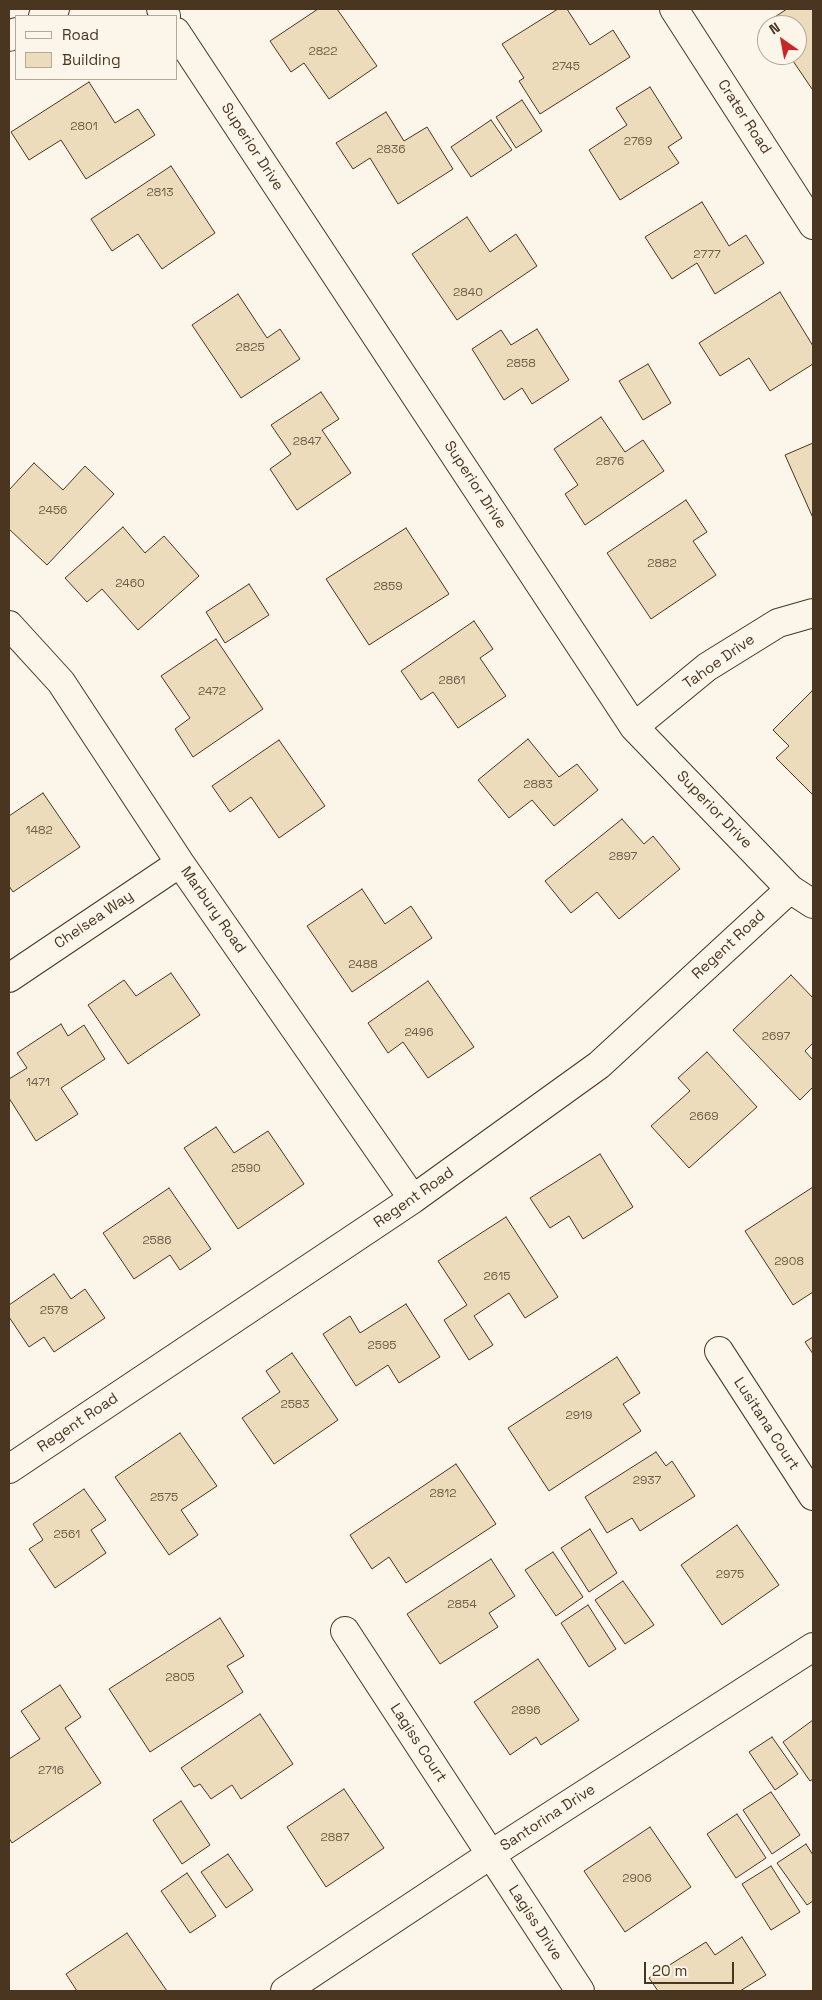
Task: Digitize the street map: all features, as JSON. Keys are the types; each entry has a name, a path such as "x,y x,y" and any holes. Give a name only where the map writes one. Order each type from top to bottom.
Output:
{"street":[{"name":"Crater Road","path":"674,9 813,225"},
{"name":"Superior Drive","path":"178,35 634,728 790,889 813,904"},
{"name":"Tahoe Drive","path":"634,728 707,667 778,623 813,613"},
{"name":"Marbury Road","path":"9,625 62,682 180,863 413,1199"},
{"name":"Chelsea Way","path":"9,978 180,863"},
{"name":"Regent Road","path":"9,1470 413,1199 599,1065 790,889"},
{"name":"Lusitana Court","path":"719,1352 813,1496"},
{"name":"Lagiss Court","path":"345,1631 490,1855"},
{"name":"Santorina Drive","path":"285,1991 490,1855 813,1647"},
{"name":"Lagiss Drive","path":"490,1855 580,1991"}],"building":[{"path":"318,9 337,9 377,66 329,99 304,63 291,72 270,41"},
{"path":"558,9 567,9 590,45 613,30 630,57 540,114 519,81 524,78 502,44"},
{"path":"787,9 813,9 812,89 796,65 807,65 807,15 778,15"},
{"path":"89,82 115,123 138,109 155,135 86,179 61,140 29,160 11,132"},
{"path":"650,87 682,138 668,147 679,163 620,200 589,150 627,125 616,108"},
{"path":"522,100 542,131 516,148 496,117"},
{"path":"386,112 404,141 427,127 453,169 398,204 370,158 353,169 336,143"},
{"path":"491,120 512,150 471,177 451,147"},
{"path":"171,166 215,233 162,269 138,234 112,251 91,219"},
{"path":"702,202 729,246 746,235 764,263 715,294 697,263 672,279 645,237"},
{"path":"467,217 490,252 516,234 537,266 457,320 412,254"},
{"path":"780,292 813,346 813,364 770,391 749,358 720,376 699,343"},
{"path":"238,294 267,338 280,329 300,359 241,398 192,325"},
{"path":"537,329 569,380 532,404 522,388 504,400 472,349 501,330 511,345"},
{"path":"648,364 671,403 643,420 619,381"},
{"path":"321,392 339,419 322,430 351,473 297,510 270,469 291,454 271,425"},
{"path":"601,417 625,452 643,440 664,471 585,525 565,494 578,485 554,449"},
{"path":"813,443 813,518 785,455"},
{"path":"34,463 63,490 85,466 114,494 47,565 9,529 9,490"},
{"path":"686,500 707,532 693,541 716,575 651,619 607,553"},
{"path":"123,527 145,553 164,536 199,576 138,630 102,589 87,602 65,578"},
{"path":"406,528 449,594 369,645 326,579"},
{"path":"249,584 269,615 225,643 206,612"},
{"path":"474,621 493,649 480,658 506,696 458,728 433,692 421,700 401,671"},
{"path":"216,639 263,709 193,757 175,729 190,718 161,676"},
{"path":"812,691 813,795 776,758 789,746 773,730"},
{"path":"528,739 559,777 577,764 598,790 554,826 532,800 509,818 478,780"},
{"path":"279,740 325,806 279,838 251,797 230,812 212,786"},
{"path":"43,793 80,847 13,892 9,886 9,816"},
{"path":"622,819 644,844 653,836 680,869 619,919 597,892 571,913 545,881"},
{"path":"362,889 385,924 411,906 432,938 352,992 307,926"},
{"path":"171,973 200,1015 128,1064 88,1005 124,980 136,996"},
{"path":"791,975 813,998 813,1043 805,1051 813,1060 813,1087 800,1100 733,1030"},
{"path":"428,981 474,1047 428,1078 403,1042 388,1053 368,1023"},
{"path":"61,1024 68,1036 84,1025 105,1059 61,1088 78,1114 36,1141 9,1098 9,1079 27,1068 17,1053"},
{"path":"707,1052 757,1107 689,1168 651,1126 690,1091 678,1078"},
{"path":"216,1127 234,1153 268,1131 304,1184 238,1229 184,1148"},
{"path":"600,1154 633,1207 583,1239 569,1216 550,1228 530,1198"},
{"path":"813,1187 813,1292 793,1305 745,1231"},
{"path":"169,1188 211,1249 180,1270 170,1255 134,1279 103,1233"},
{"path":"506,1217 558,1297 525,1318 509,1293 474,1316 493,1345 469,1360 444,1320 467,1305 438,1261"},
{"path":"54,1274 71,1299 85,1289 105,1318 54,1352 44,1337 29,1347 9,1317 9,1305"},
{"path":"406,1304 440,1357 399,1383 388,1365 356,1386 323,1334 350,1316 360,1333"},
{"path":"813,1337 813,1354 805,1342"},
{"path":"292,1353 338,1420 274,1464 242,1418 280,1392 266,1371"},
{"path":"617,1357 640,1393 623,1404 641,1431 549,1491 508,1428"},
{"path":"180,1433 217,1486 181,1510 198,1535 169,1555 115,1477"},
{"path":"656,1452 666,1466 672,1461 695,1496 640,1531 632,1518 607,1533 585,1497"},
{"path":"456,1464 496,1524 406,1583 389,1557 372,1569 350,1535"},
{"path":"84,1489 106,1520 91,1530 106,1553 55,1588 29,1549 43,1540 33,1524"},
{"path":"737,1525 779,1585 722,1625 681,1565"},
{"path":"590,1529 617,1573 589,1592 561,1548"},
{"path":"553,1552 583,1597 556,1616 525,1570"},
{"path":"491,1559 515,1596 489,1613 498,1627 440,1664 407,1614"},
{"path":"623,1581 654,1625 625,1644 595,1600"},
{"path":"588,1605 616,1649 589,1667 561,1623"},
{"path":"220,1618 244,1656 227,1666 243,1692 150,1752 109,1689"},
{"path":"538,1659 579,1720 541,1745 536,1737 510,1755 474,1702"},
{"path":"60,1685 81,1717 65,1728 101,1783 12,1843 9,1838 9,1759 40,1739 21,1711"},
{"path":"260,1714 293,1764 241,1799 232,1785 211,1799 200,1784 194,1787 181,1768"},
{"path":"813,1720 813,1779 810,1781 783,1742"},
{"path":"772,1737 798,1774 775,1790 749,1752"},
{"path":"344,1789 384,1848 326,1887 287,1827"},
{"path":"771,1792 800,1835 772,1854 743,1810"},
{"path":"181,1801 210,1845 182,1864 153,1820"},
{"path":"737,1814 766,1858 736,1878 707,1834"},
{"path":"650,1827 691,1887 625,1932 584,1871"},
{"path":"806,1844 813,1855 813,1901 807,1905 777,1863"},
{"path":"228,1854 253,1890 226,1908 201,1872"},
{"path":"771,1866 800,1912 771,1930 742,1884"},
{"path":"187,1873 216,1916 190,1933 161,1891"},
{"path":"127,1933 167,1991 77,1991 66,1974"},
{"path":"742,1937 766,1975 740,1991 658,1991 649,1978 706,1942 715,1955"}]}
